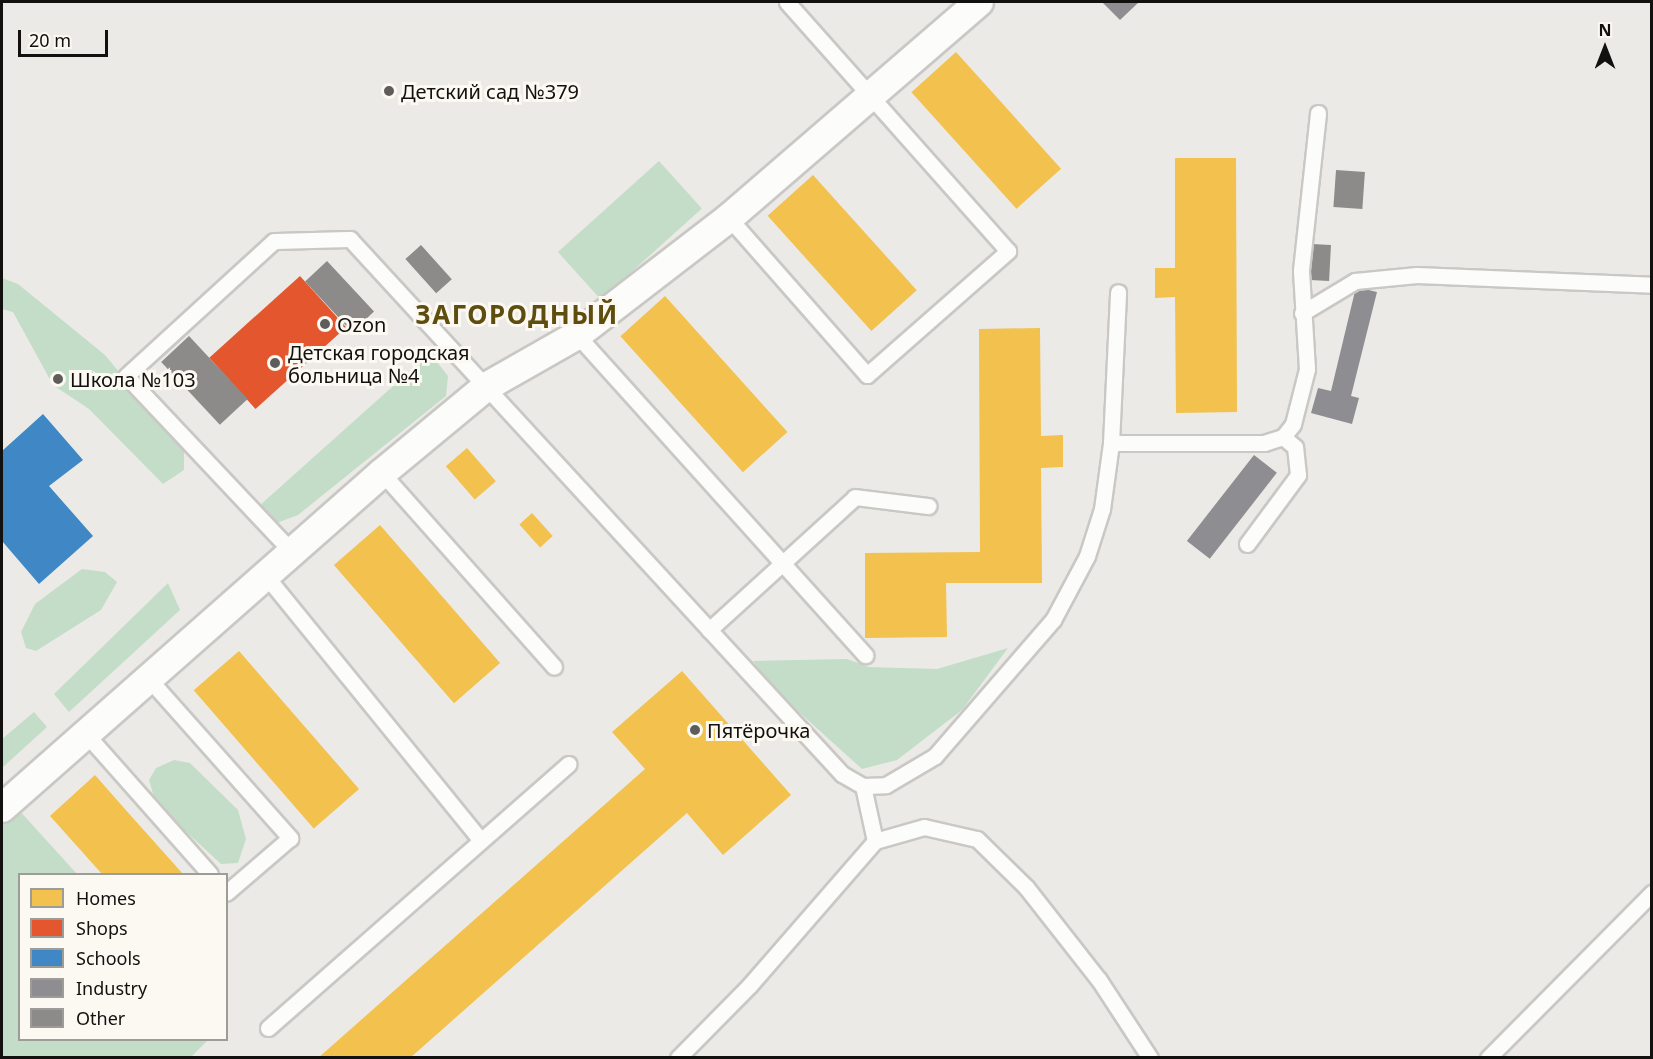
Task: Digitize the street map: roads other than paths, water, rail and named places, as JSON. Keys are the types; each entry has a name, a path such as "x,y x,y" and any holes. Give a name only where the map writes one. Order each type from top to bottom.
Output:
{"street":[{"path":"2,808 382,473 486,387 577,335 729,218 979,2"}],"lane":[{"path":"729,218 867,375 1008,251 787,2"},
{"path":"1111,442 1264,442 1283,436 1293,424 1307,369 1301,270 1318,113"},
{"path":"293,553 126,376 274,241 350,238 842,774 863,786 886,785 935,756 1053,620 1087,556 1102,509 1111,442 1118,292"},
{"path":"1302,313 1355,281 1418,275 1652,285"},
{"path":"577,335 784,560 865,655"},
{"path":"1247,544 1298,475 1295,447 1283,436"},
{"path":"382,473 554,667"},
{"path":"710,630 855,497 928,506"},
{"path":"266,576 481,842"},
{"path":"149,679 290,838 228,891"},
{"path":"86,734 209,873"},
{"path":"268,1028 569,764"},
{"path":"863,786 874,842"},
{"path":"678,1058 749,986 874,842 924,827 977,839 1026,887 1100,980 1150,1058"},
{"path":"1488,1058 1652,893"}],"place":[{"name":"Детский сад №379","path":"389,91"},
{"name":"Ozon","path":"325,324"},
{"name":"Детская городская больница №4","path":"275,363"},
{"name":"Школа №103","path":"58,379"},
{"name":"Пятёрочка","path":"695,730"}],"district":[{"name":"ЗАГОРОДНЫЙ","path":"517,315"}]}
